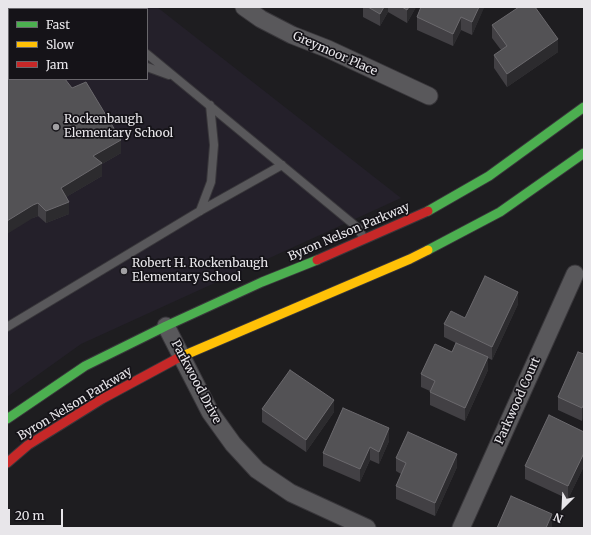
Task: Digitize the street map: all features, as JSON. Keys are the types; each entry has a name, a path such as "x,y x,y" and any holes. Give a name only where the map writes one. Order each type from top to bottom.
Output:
{"street":[{"name":"Greymoor Place","path":"244,7 261,19 292,35 328,49 429,96"},
{"name":"Byron Nelson Parkway","path":"7,419 85,366 166,326 262,282 365,240 432,209 489,176 584,107"},
{"name":"Byron Nelson Parkway","path":"7,463 28,445 102,399 182,356 410,259 500,212 584,153"},
{"name":"Parkwood Court","path":"461,528 575,274"},
{"name":"Parkwood Drive","path":"166,326 210,412 233,444 257,470 291,493 367,528"}],"lane":[{"path":"148,55 358,228 365,240"},
{"path":"148,68 175,77"},
{"path":"200,211 211,182 214,145 210,105"},
{"path":"7,327 200,211 282,165"}],"shaded area":[{"name":"Robert H. Rockenbaugh Elementary School","path":"7,7 157,7 401,198 81,344 7,397"}],"building":[{"name":"Rockenbaugh Elementary School","path":"7,7 10,7 11,8 8,8 8,80 66,80 72,88 86,82 121,140 93,156 102,163 61,188 69,202 46,211 38,203 7,221"},
{"path":"368,7 384,7 380,14"},
{"path":"402,7 409,7 407,10"},
{"path":"421,7 479,7 472,22 461,17 453,34 417,17"},
{"path":"519,7 535,7 558,39 507,74 494,55 507,46 492,25"},
{"path":"485,276 518,292 492,347 444,324 451,311 465,318"},
{"path":"456,343 488,357 465,408 430,392 435,381 421,374 435,344 452,352"},
{"path":"578,352 584,354 584,404 582,408 558,397"},
{"path":"290,370 334,400 306,440 262,409"},
{"path":"343,408 389,428 379,452 370,447 360,469 323,453"},
{"path":"549,415 584,432 584,453 568,486 525,466"},
{"path":"408,432 457,454 435,503 396,486 406,463 396,458"},
{"path":"511,496 552,514 546,528 497,528"}],"traffic: fast":[{"path":"428,211 489,176 584,107"},
{"path":"428,250 500,212 584,153"},
{"path":"7,419 85,366 166,326 262,282 317,260"}],"traffic: slow":[{"path":"178,358 428,250"}],"traffic: jam":[{"path":"317,260 428,211"},
{"path":"7,463 28,445 102,399 178,358"}],"place":[{"name":"Rockenbaugh Elementary School","path":"56,127"},
{"name":"Robert H. Rockenbaugh Elementary School","path":"124,271"}]}
